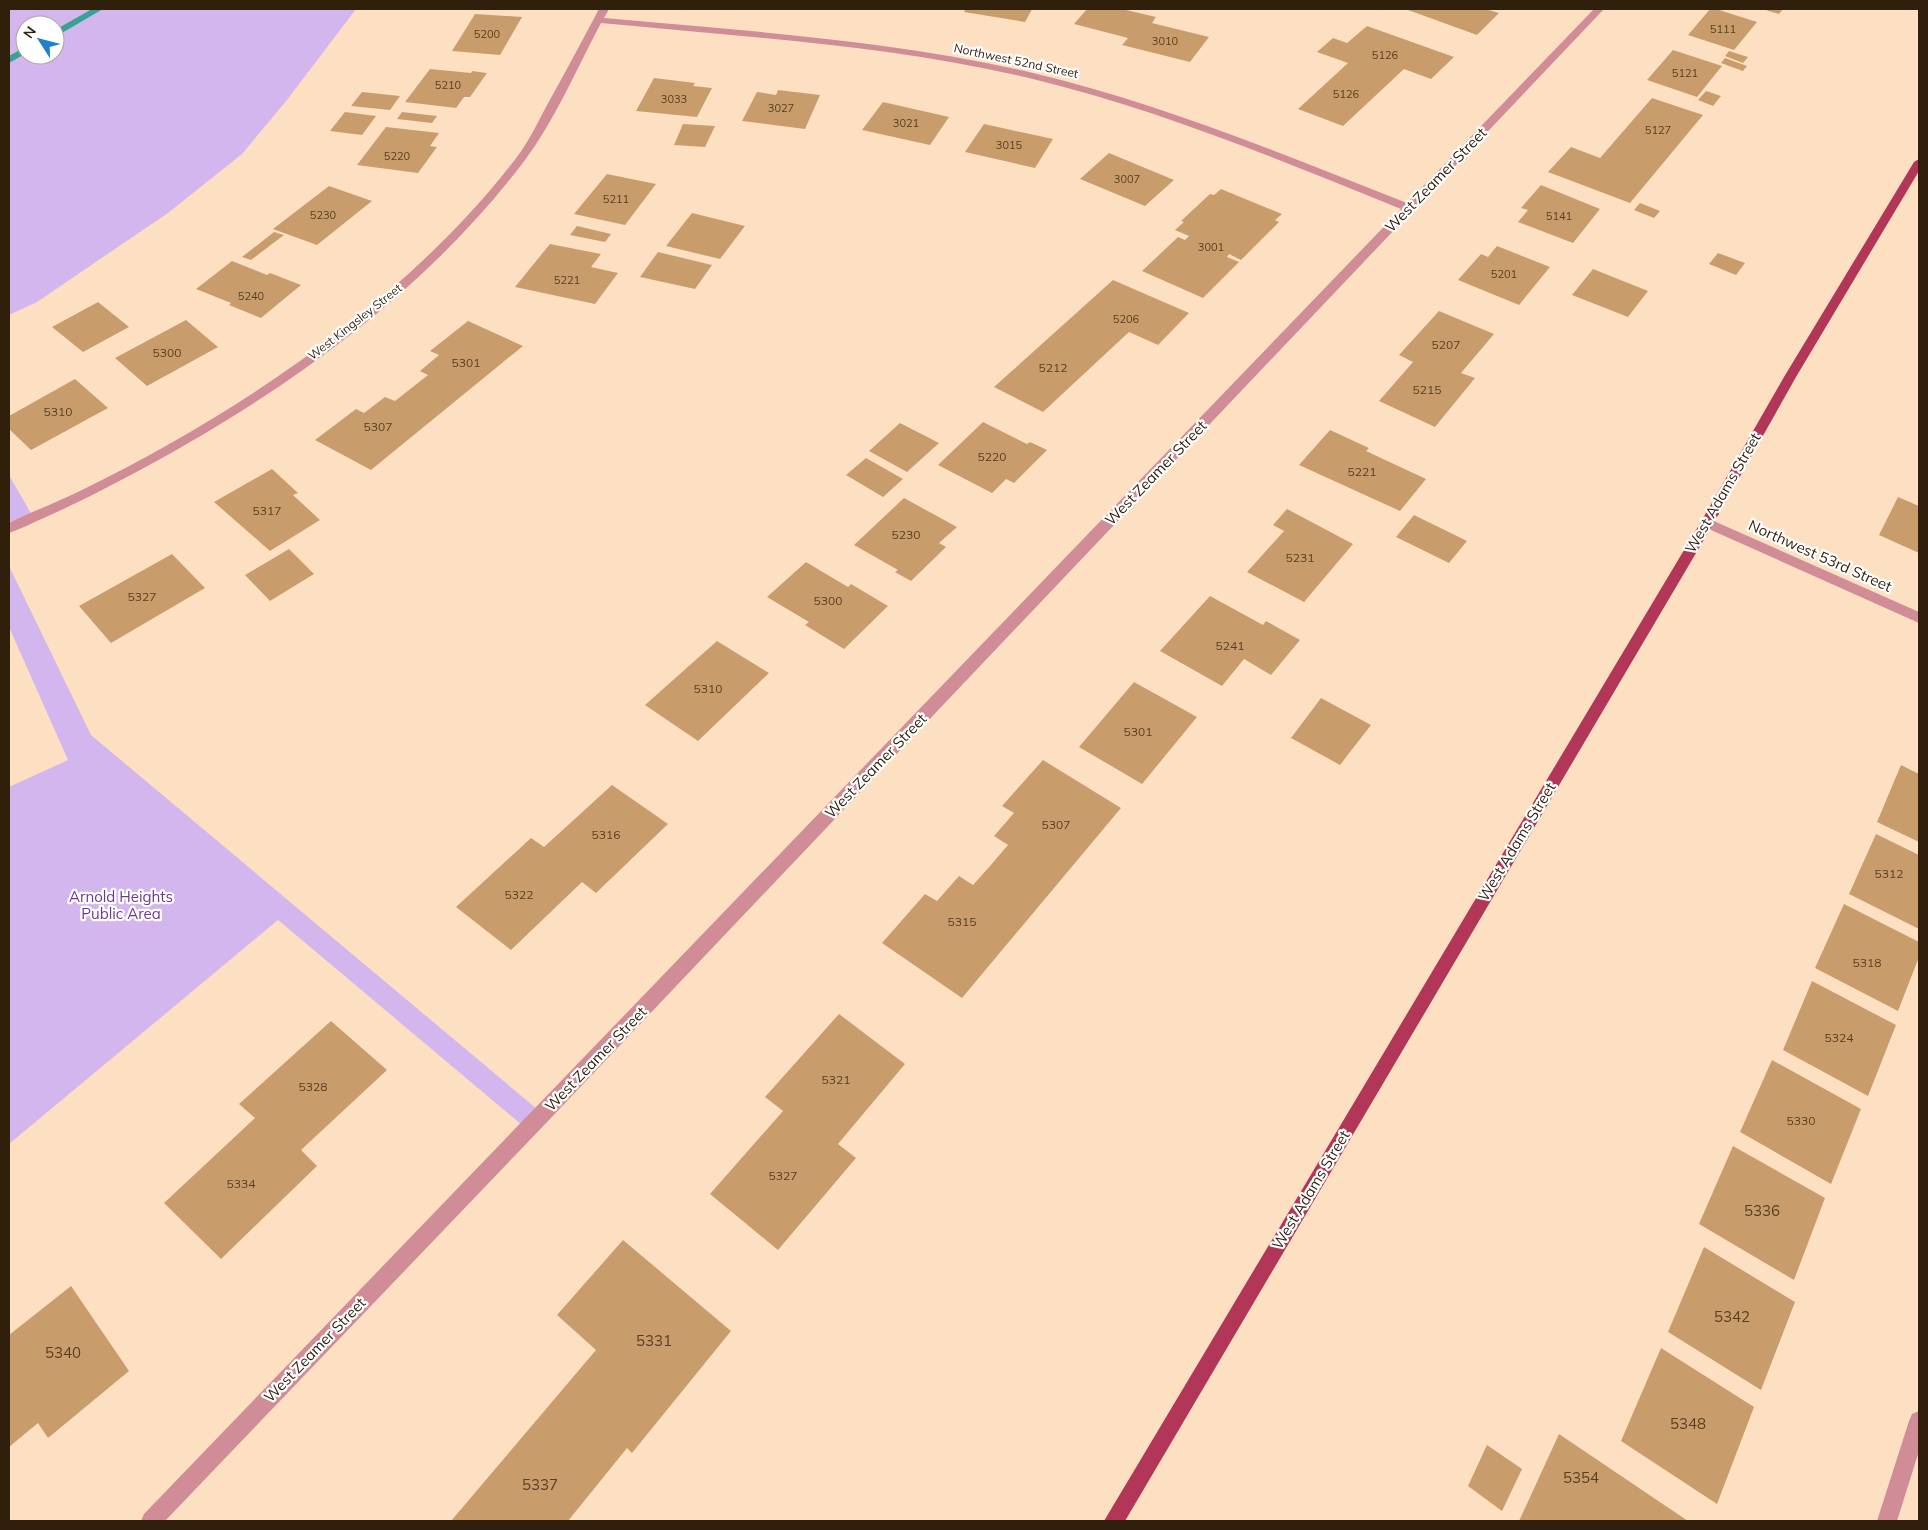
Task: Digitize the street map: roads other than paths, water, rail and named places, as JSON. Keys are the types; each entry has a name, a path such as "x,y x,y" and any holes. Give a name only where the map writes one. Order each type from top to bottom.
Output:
{"main road":[{"name":"West Adams Street","path":"1114,1521 1707,523 1790,377 1919,162"}],"street":[{"name":"West Kingsley Street","path":"9,528 85,493 187,439 280,379 396,292 456,234 522,156 537,133 604,9"},
{"name":"West Zeamer Street","path":"151,1521 543,1114 1599,9"},
{"name":"Northwest 52nd Street","path":"598,20 850,44 934,56 1028,75 1110,96 1193,123 1409,208"},
{"name":"Northwest 53rd Street","path":"1707,523 1919,618"},
{"path":"1887,1521 1919,1421"}],"waterway":[{"path":"65,28 98,9"},
{"path":"9,60 15,56"}],"park label":[{"name":"Arnold Heights Public Area","path":"121,906"}]}
